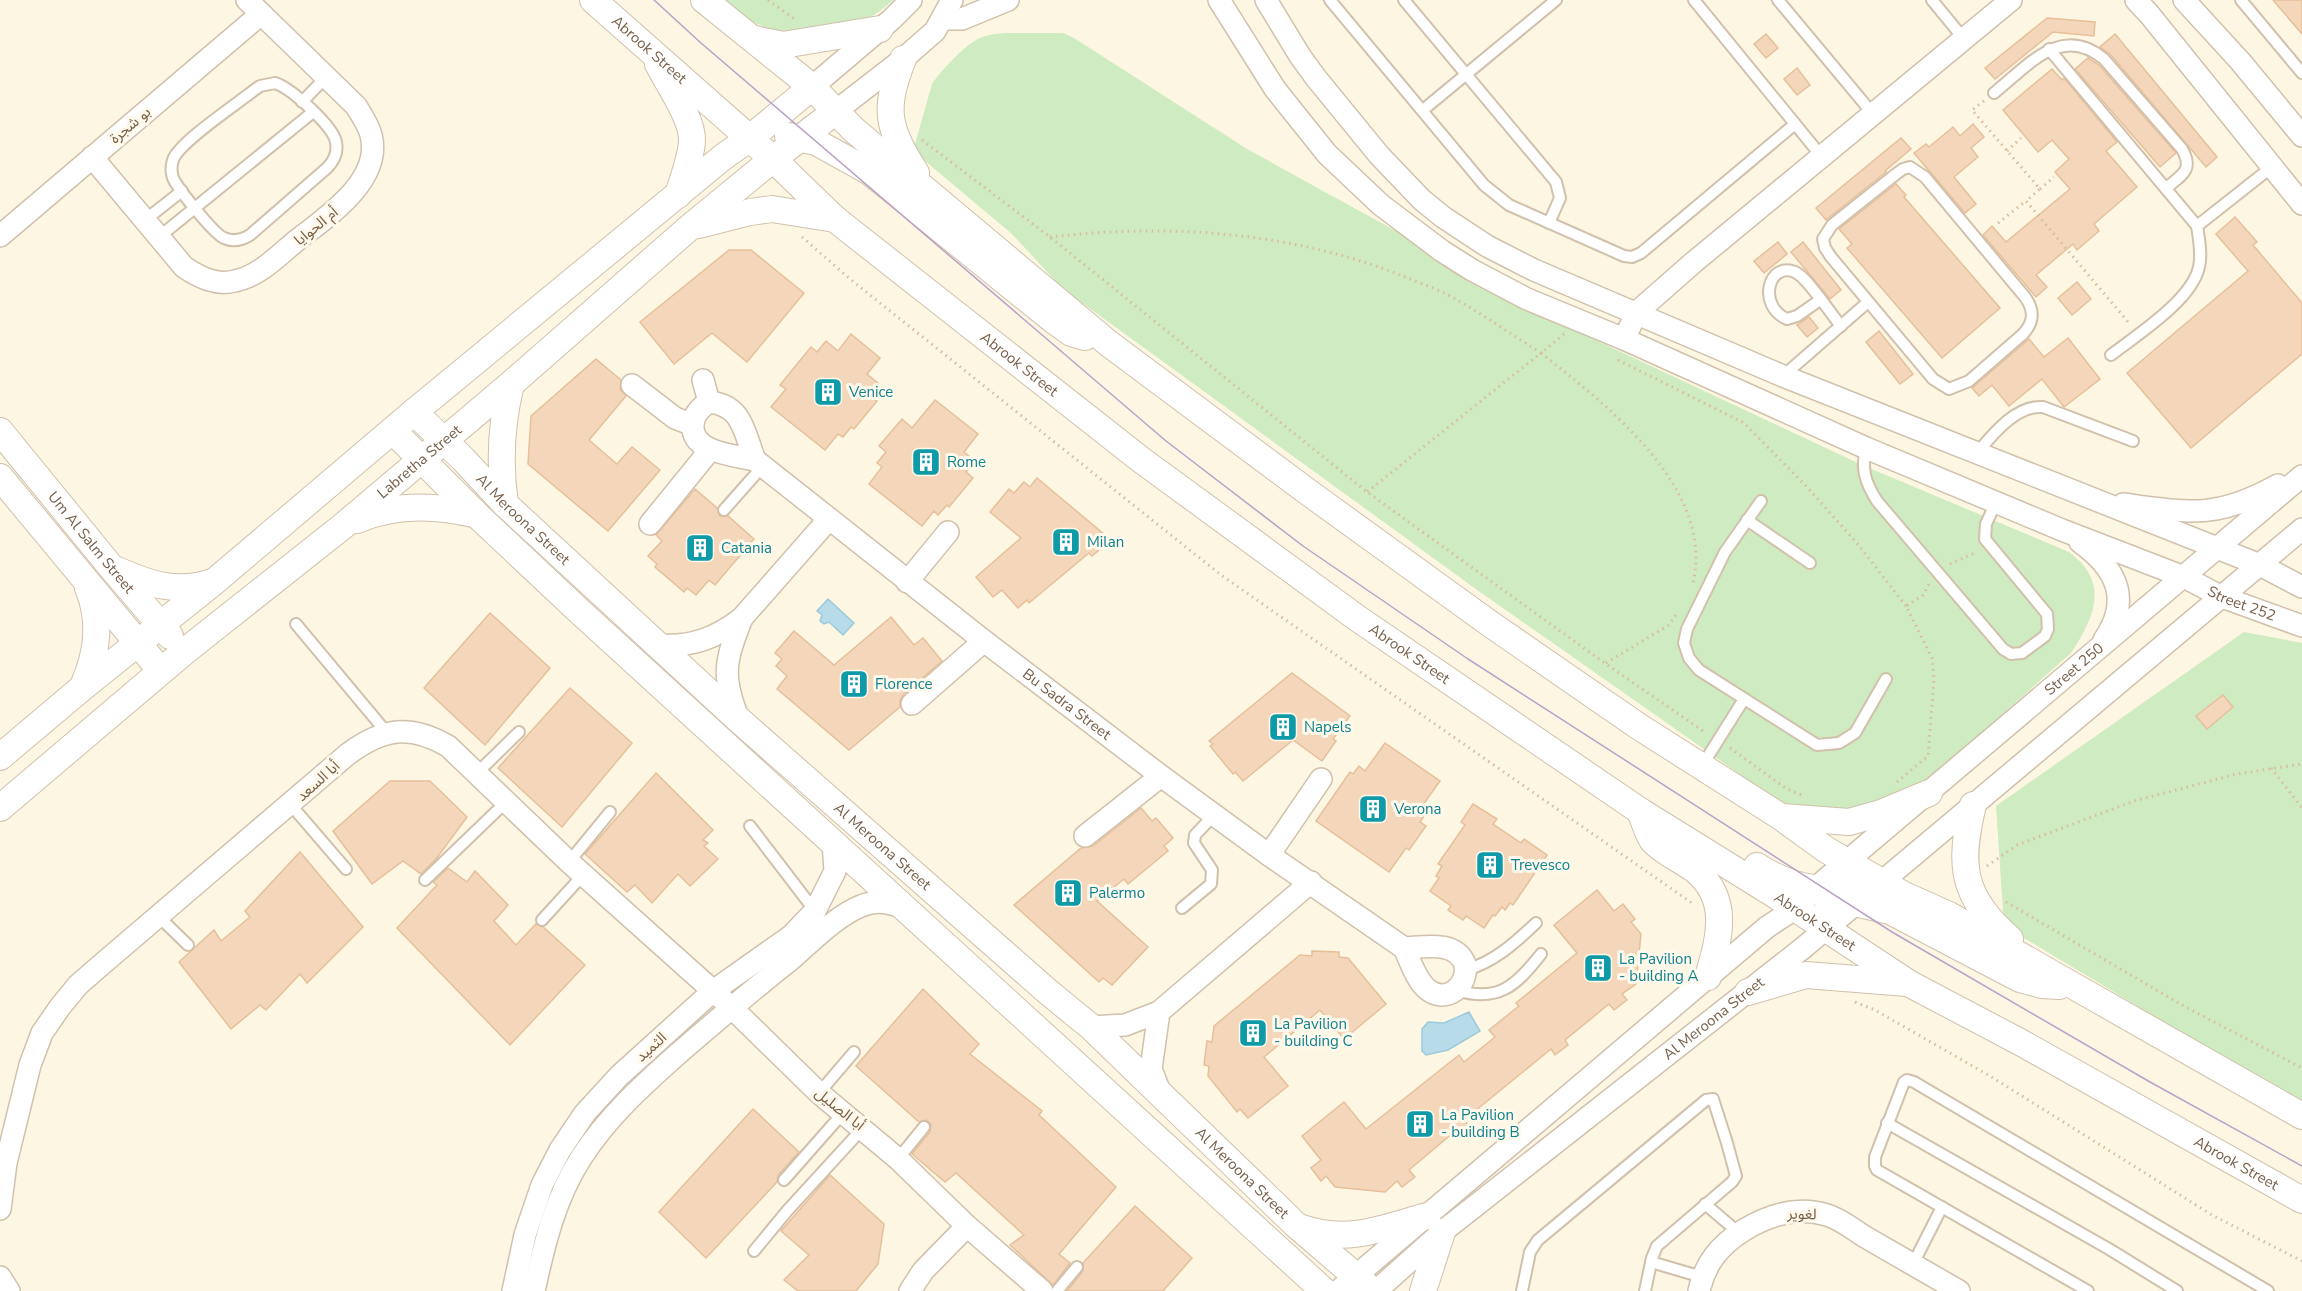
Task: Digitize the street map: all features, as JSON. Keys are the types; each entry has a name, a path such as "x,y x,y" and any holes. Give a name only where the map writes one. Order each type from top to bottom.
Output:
{"street":[{"name":"Abrook Street","path":"593,0 750,138 835,219 1150,466 1357,618 1578,770 1796,908 1910,984 2020,1042 2302,1200"},
{"path":"614,0 722,98 754,115 790,119 836,111 935,31 948,9 962,19 1008,0"},
{"path":"704,0 812,87 854,130 1108,343 1489,623 1638,726 1781,817 1825,849 1904,895 1949,915 2302,1116"},
{"path":"0,757 215,581 414,412 723,157 812,87 911,0"},
{"path":"1219,0 1275,89 1327,154 1381,205 1442,251 1499,286 1621,350 1866,448 2062,530 2100,559 2113,576 2117,588 2117,613 2113,626 2086,660"},
{"path":"1266,0 1300,56 1335,102 1403,182 1443,217 1487,246 1510,259 1783,376 2260,566 2302,587"},
{"path":"1621,350 1637,312 2011,0"},
{"path":"2136,0 2302,204"},
{"path":"2184,0 2240,61 2302,136"},
{"name":"أم الحوايا","path":"92,157 184,267 199,277 213,282 233,282 264,267 348,200 366,170 370,156 371,138 366,122 356,106 254,7"},
{"name":"بو شجرة","path":"0,236 92,157 254,7"},
{"path":"753,39 783,45 880,29"},
{"path":"649,48 690,129 691,150 678,195"},
{"path":"903,59 890,102 891,116 899,146 926,189"},
{"name":"Labretha Street","path":"0,808 184,652 344,526 690,227 836,111"},
{"path":"750,138 801,137 816,142 870,172 1071,333 1108,343"},
{"path":"690,227 726,217 772,209 835,219"},
{"path":"650,524 710,450 698,442 693,425 696,414 709,402 703,380"},
{"path":"505,504 501,445 511,384"},
{"path":"632,385 675,418 693,425"},
{"name":"Bu Sadra Street","path":"709,402 727,405 736,413 759,464"},
{"name":"Al Meroona Street","path":"414,412 505,504 739,720 1038,983 1091,1026 1361,1287 1708,977 1767,927 1796,908 1847,862"},
{"name":"Um Al Salm Street","path":"0,431 184,652"},
{"name":"Al Meroona Street","path":"393,431 578,610 1324,1291"},
{"name":"Bu Sadra Street","path":"710,450 759,464 907,582 1161,776 1269,855 1404,948 1420,981 1428,990 1445,994 1456,990"},
{"path":"2091,500 2172,511 2212,511 2248,500 2302,471"},
{"name":"Street 250","path":"1847,862 2302,476"},
{"name":"Um Al Salm Street","path":"0,477 161,671"},
{"path":"344,526 371,515 399,508 438,507 477,514"},
{"path":"660,645 682,646 704,641 742,618 828,520"},
{"path":"1578,770 1634,790 1770,874 1798,886 1815,889 1844,888 1883,882 2302,529"},
{"name":"Street 252","path":"2062,530 2184,577 2222,597 2302,626"},
{"path":"907,582 948,532"},
{"path":"111,567 147,583 169,588 188,588 215,581"},
{"path":"83,687 93,660 97,632 95,613 84,577"},
{"path":"739,720 729,696 726,678 729,649 742,618"},
{"path":"912,704 984,641"},
{"name":"أبا السعد","path":"0,1209 3,1162 30,1065 42,1033 78,986 348,754 363,743 387,734 412,731 448,746 576,868 713,991"},
{"path":"1085,836 1161,776"},
{"path":"1269,855 1321,779"},
{"path":"1781,817 1849,822 1881,813 1929,793"},
{"path":"1973,805 1965,844 1970,890 1983,914 2017,946 2030,962"},
{"path":"1640,811 1652,840 1703,877 1715,898 1719,913 1719,942 1708,977"},
{"name":"الثميد","path":"513,1291 533,1208 560,1150 601,1094 713,991 791,936 815,911 835,871 833,842"},
{"path":"1091,1026 1125,1025 1159,1012 1311,882"},
{"name":"Al Meroona Street","path":"1434,1224 1748,992 1883,882"},
{"path":"1796,908 1829,901 1855,903 1890,911 2019,979 2042,984 2068,984"},
{"name":"الثميد","path":"534,1291 544,1246 559,1202 580,1160 630,1096 731,1007 848,913 874,902 885,902 907,908"},
{"path":"1404,948 1449,948 1463,959 1466,970 1464,981 1456,990"},
{"path":"1748,992 1806,975 1910,984"},
{"name":"أبا الصليل","path":"713,991 819,1093 898,1159 967,1226 1042,1291"},
{"path":"1159,1012 1151,1069 1160,1092"},
{"name":"لغوير","path":"1701,1284 1712,1258 1724,1244 1774,1214 1796,1212 1828,1215 1959,1291"},
{"path":"1296,1225 1322,1235 1352,1235 1434,1224 1422,1291"},
{"path":"910,1291 923,1271 967,1226"},
{"path":"0,1277 9,1291"}],"lane":[{"path":"1330,0 1484,185 1509,206 1624,256 1632,257 1650,246 1795,124"},
{"path":"1404,0 1556,183 1560,198 1549,223"},
{"path":"1423,110 1556,0"},
{"path":"1694,0 1822,157"},
{"path":"1778,0 1873,114"},
{"path":"1932,0 1964,39"},
{"path":"2241,0 2302,74"},
{"path":"1994,93 2049,49 2063,44 2093,49 2174,140 2187,158 2184,173 2166,189"},
{"path":"2049,49 2198,226 2199,268 2191,284 2178,300 2111,355"},
{"path":"302,102 326,77"},
{"path":"275,83 282,85 313,112 329,128 336,140 337,148 333,162 245,239 232,240 220,236 182,191 174,178 172,170 175,154 260,86 275,83"},
{"path":"159,237 313,112"},
{"path":"2198,226 2272,166"},
{"path":"1910,167 1925,177 2025,297 2030,304 2033,316 2031,325 2023,334 1976,375 1958,387 1949,389 1932,379 1868,302 1831,257 1824,239 1832,225 1903,169 1910,167"},
{"path":"145,220 182,191"},
{"path":"1820,300 1797,316 1787,319 1778,315 1771,304 1768,285 1774,277 1784,271 1794,272 1804,278 1841,326"},
{"path":"1783,376 1868,302"},
{"path":"1977,453 1992,434 2014,416 2033,406 2043,407 2133,441"},
{"path":"1866,448 1862,465 1867,485 1877,501 2003,649 2011,654 2022,653 2045,636 2048,628 2047,614 1985,539 1985,532 1996,502"},
{"path":"724,510 759,464"},
{"path":"1761,501 1725,552 1687,629 1684,643 1689,658 1699,670 1817,745 1839,743 1855,733 1887,679"},
{"path":"1748,520 1810,562"},
{"path":"296,624 387,734"},
{"path":"1702,766 1744,699"},
{"path":"476,774 519,732"},
{"path":"425,880 506,802"},
{"path":"291,805 346,869"},
{"path":"542,920 610,812"},
{"path":"1182,908 1210,884 1212,870 1194,843 1195,835 1215,814"},
{"path":"750,826 815,911"},
{"path":"159,917 188,945"},
{"path":"1466,970 1497,956 1536,924"},
{"path":"1456,990 1486,996 1505,989 1526,973 1541,954"},
{"path":"819,1093 854,1052"},
{"path":"2088,1291 1882,1173 1875,1166 1875,1157 1904,1082 1907,1080 1914,1082 2266,1290"},
{"path":"1522,1291 1530,1252 1538,1240 1710,1099 1716,1103 1736,1176 1657,1246 1645,1291"},
{"path":"784,1180 843,1113"},
{"path":"1887,1124 2109,1249 2177,1291"},
{"path":"898,1159 924,1127"},
{"path":"754,1251 787,1211 863,1128"},
{"path":"1706,1204 1739,1233"},
{"path":"1913,1264 1942,1207"},
{"path":"1651,1263 1701,1284"},
{"path":"1057,1291 1077,1267"}],"path":[{"path":"1994,93 1972,110 2040,189"},
{"path":"2007,151 2021,138"},
{"path":"922,140 1050,237 1367,492 1686,720 1787,789 1810,798"},
{"path":"1998,223 2054,177"},
{"path":"2026,201 2138,334"},
{"path":"1050,237 1091,232 1202,232 1310,247 1378,266 1447,294 1541,353 1592,394 1647,448 1676,489 1690,523 1697,562 1692,584"},
{"path":"798,234 850,279 1221,575 1473,752 1668,885 1700,910 1719,913"},
{"path":"1367,492 1566,333"},
{"path":"1621,350 1744,423 1814,494 1856,542 1906,606 1932,658 1934,679 1928,756 1895,784"},
{"path":"1906,606 1923,594 1937,570 1990,547"},
{"path":"1606,664 1669,625 1679,610"},
{"path":"1967,879 2018,845 2134,801 2237,774 2302,764"},
{"path":"2271,768 2302,808"},
{"path":"1998,897 2182,1005 2302,1068"},
{"path":"1848,1000 1875,1010 1990,1076 2212,1215 2302,1260"}],"green space":[{"path":"723,0 893,0 877,13 860,22 820,33 799,34 759,25 741,15"},
{"path":"1004,33 1063,33 1074,38 1247,149 1585,335 1862,465 2069,552 2082,563 2090,575 2094,588 2092,613 2087,626 2071,653 1925,783 1883,807 1817,812 1778,801 1480,592 1063,289 1012,234 918,155 915,144 932,84 952,60 971,43 979,38"},
{"path":"2244,632 2302,643 2302,1105 2004,926 1996,806"}],"water":[{"path":"828,599 854,623 843,635 829,622 824,624 820,621 822,615 817,611"},
{"path":"1469,1012 1480,1031 1448,1050 1426,1055 1422,1051 1422,1029 1428,1022 1444,1023"}],"building":[{"path":"2273,0 2302,0 2302,34"},
{"path":"2047,18 2095,22 2094,36 2053,32 1995,79 1985,68"},
{"path":"1766,34 1778,48 1766,58 1754,44"},
{"path":"2115,34 2217,157 2206,167 2110,54 2100,47"},
{"path":"2088,58 2099,65 2176,153 2160,167 2075,69"},
{"path":"1797,68 1810,85 1797,95 1784,79"},
{"path":"2052,69 2062,80 2064,78 2117,142 2106,151 2137,187 2094,224 2099,231 2077,250 2073,244 2036,275 2047,287 2036,297 1983,235 1992,226 2006,242 2070,189 2055,172 2069,159 2052,140 2038,152 2003,110"},
{"path":"1973,124 1984,137 1971,148 1978,157 1954,177 1976,204 1965,213 1914,153 1926,144 1929,147 1953,127 1960,136"},
{"path":"1901,138 1911,149 1826,220 1816,208"},
{"path":"1896,184 1906,195 1904,197 2000,308 1942,358 1847,248 1852,244 1839,229"},
{"path":"2235,217 2257,242 2253,245 2302,303 2302,354 2191,448 2127,373 2248,271 2216,234"},
{"path":"1778,242 1787,254 1764,273 1754,261"},
{"path":"1803,242 1841,290 1830,299 1791,252"},
{"path":"729,250 751,250 804,293 747,362 712,333 674,364 640,322"},
{"path":"2077,282 2091,299 2072,315 2058,298"},
{"path":"1809,317 1818,328 1807,337 1797,325"},
{"path":"1879,331 1913,374 1900,384 1866,342"},
{"name":"Venice","path":"851,334 880,358 867,374 879,384 870,395 877,401 854,429 851,427 843,437 838,434 825,450 771,407 786,389 780,385 811,347 817,352 826,341 838,351"},
{"path":"2068,338 2100,379 2064,407 2042,379 2009,406 1992,385 1979,396 1972,388 2029,339 2044,357"},
{"path":"596,359 621,380 620,389 626,396 589,440 617,464 632,447 660,470 608,531 528,464 531,416"},
{"name":"Rome","path":"935,400 978,434 964,452 975,461 966,472 973,478 949,507 947,505 938,515 934,511 922,526 869,484 882,467 877,463 886,452 879,446 902,419 912,428"},
{"name":"Milan","path":"1037,478 1111,540 1092,556 1089,553 1029,603 1027,600 1018,608 1002,590 993,597 976,577 1021,538 990,512 1009,489 1014,493 1024,482 1030,487"},
{"name":"Catania","path":"695,489 717,508 720,516 728,516 754,539 715,585 709,580 696,595 687,588 684,592 655,567 657,564 648,556 662,541 656,535"},
{"path":"490,613 550,668 485,745 424,688"},
{"name":"Florence","path":"891,617 914,645 923,638 942,661 904,694 900,700 900,707 849,750 777,689 787,676 776,666 782,659 775,653 794,631 834,665"},
{"name":"Napels","path":"1292,673 1350,716 1333,739 1336,741 1322,761 1293,740 1243,781 1235,772 1233,774 1210,746 1213,744 1209,741"},
{"path":"570,688 632,743 562,827 498,768"},
{"path":"2223,695 2233,707 2207,729 2196,716"},
{"name":"Verona","path":"1385,743 1440,781 1420,809 1426,813 1420,822 1426,826 1389,872 1316,821 1350,772 1353,774 1359,766 1365,771"},
{"path":"656,773 713,830 703,840 708,843 704,846 718,859 690,886 678,874 652,903 635,885 627,892 585,854"},
{"path":"390,781 430,781 467,817 436,859 421,874 403,861 372,884 333,831"},
{"name":"Trevesco","path":"1473,804 1497,819 1493,824 1521,843 1524,839 1547,855 1513,905 1510,903 1505,910 1502,907 1484,928 1466,916 1463,920 1448,910 1451,906 1430,891 1439,878 1436,876 1442,866 1438,864 1465,825 1461,822"},
{"name":"Palermo","path":"1141,808 1152,821 1156,818 1173,838 1164,846 1168,851 1128,884 1124,879 1097,901 1148,947 1112,985 1103,978 1099,982 1014,905 1081,848 1093,846"},
{"path":"300,852 363,927 307,983 300,974 266,1010 260,1005 231,1029 179,962 214,930 221,941 250,917 245,911"},
{"path":"448,868 467,882 475,871 508,905 494,921 516,945 536,924 543,927 585,965 510,1045 397,928 437,885 433,882"},
{"path":"1597,890 1614,911 1623,904 1635,919 1631,922 1641,934 1636,984 1622,994 1627,1000 1614,1010 1609,1004 1565,1040 1568,1045 1555,1055 1551,1049 1464,1120 1470,1127 1456,1138 1453,1133 1409,1170 1415,1177 1402,1187 1397,1181 1385,1192 1335,1187 1326,1176 1321,1181 1311,1168 1321,1160 1302,1136 1344,1102 1366,1129 1459,1055 1464,1062 1495,1037 1489,1030 1519,1006 1516,1003 1577,953 1554,925"},
{"name":"La Pavilion - building C","path":"1312,951 1339,952 1339,957 1348,958 1386,1004 1344,1039 1320,1010 1264,1057 1288,1086 1248,1118 1240,1109 1237,1112 1208,1076 1209,1066 1204,1065 1207,1041 1212,1042 1214,1026 1300,955 1312,956"},
{"path":"923,989 979,1044 970,1054 1042,1111 1039,1115 1116,1187 1059,1254 1070,1263 1053,1285 1010,1245 1024,1235 956,1173 945,1182 912,1154 930,1132 931,1124 926,1120 919,1122 856,1066"},
{"path":"753,1109 799,1152 778,1175 777,1182 706,1258 659,1212"},
{"path":"830,1175 884,1224 878,1264 856,1291 798,1291 784,1280 809,1255 781,1231"},
{"path":"1135,1206 1192,1258 1163,1291 1067,1291 1083,1271 1083,1263"}],"tram line":[{"path":"654,0 701,43 1166,441 1303,546 1468,659 1892,932 2150,1082 2302,1166"}],"place":[{"name":"Venice","path":"828,392"},
{"name":"Rome","path":"926,462"},
{"name":"Milan","path":"1066,542"},
{"name":"Catania","path":"700,548"},
{"name":"Florence","path":"854,684"},
{"name":"Napels","path":"1283,727"},
{"name":"Verona","path":"1373,809"},
{"name":"Trevesco","path":"1490,865"},
{"name":"Palermo","path":"1068,893"},
{"name":"La Pavilion - building A","path":"1598,968"},
{"name":"La Pavilion - building C","path":"1253,1033"},
{"name":"La Pavilion - building B","path":"1420,1124"}]}
